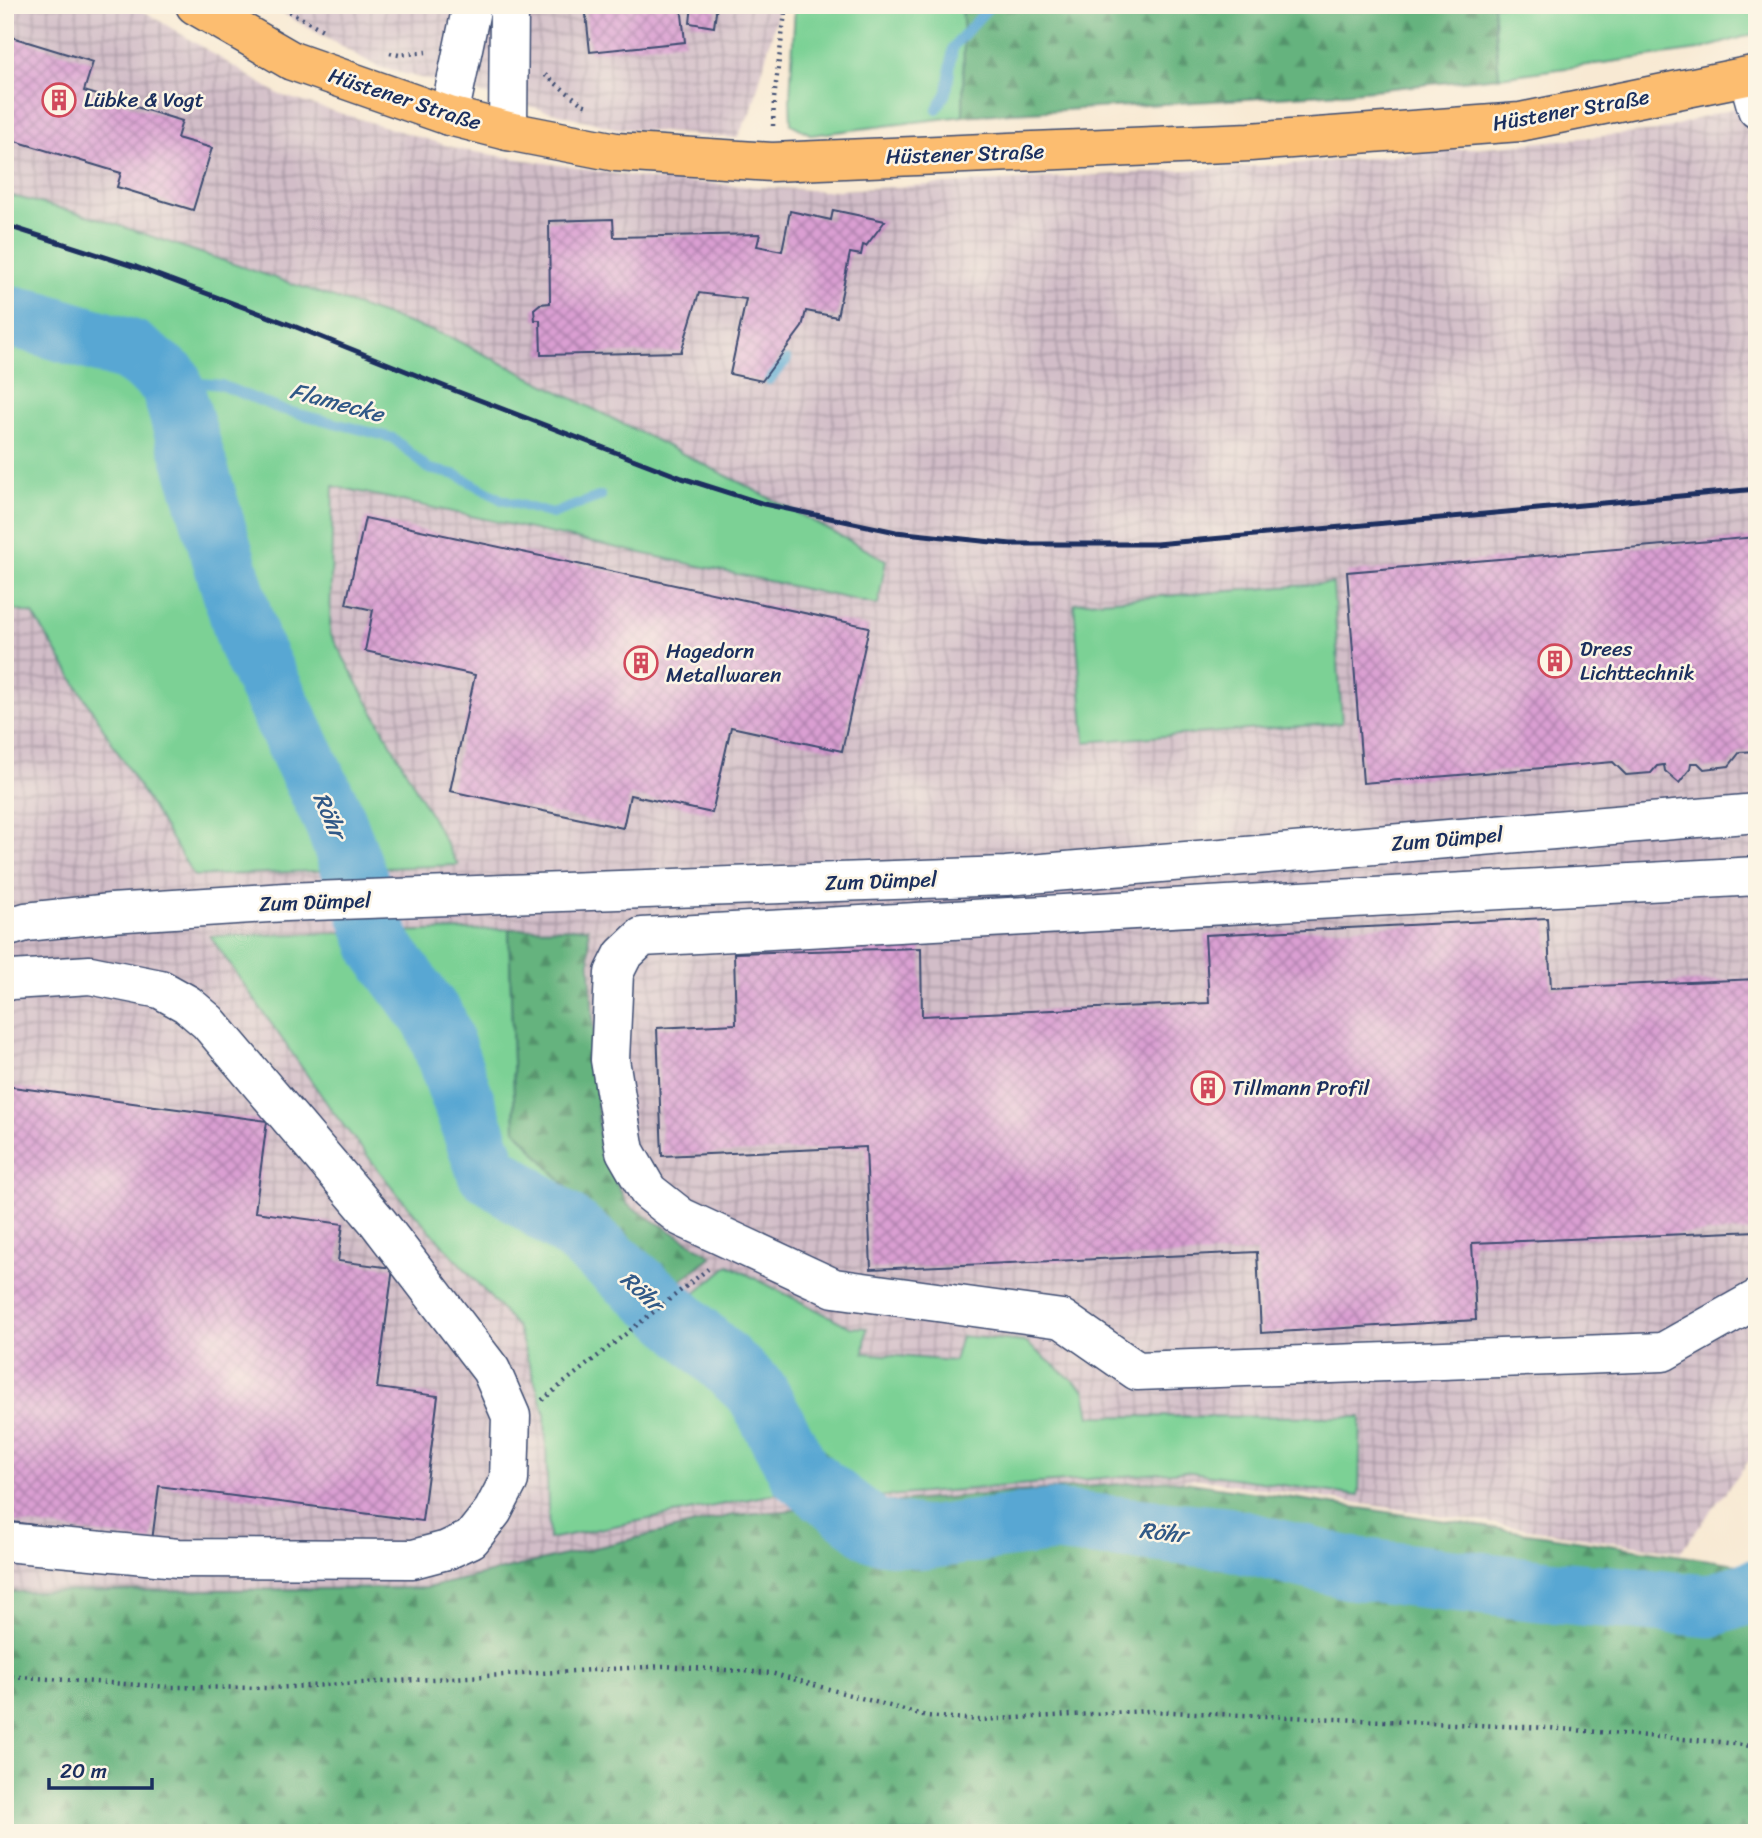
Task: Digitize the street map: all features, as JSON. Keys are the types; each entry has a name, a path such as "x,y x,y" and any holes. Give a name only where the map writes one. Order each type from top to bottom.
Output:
{"main road":[{"name":"Hüstener Straße","path":"195,5 292,61 449,116 616,152 772,162 1250,142 1520,122 1754,86"}],"street":[{"path":"449,116 472,5"},
{"path":"509,5 509,131"},
{"name":"Zum Dümpel","path":"5,928 26,922 111,913 285,902 1006,876 1757,813"},
{"path":"1757,876 642,937 624,955 614,973 610,1060 625,1151 648,1191 681,1217 834,1288 1062,1319 1137,1371 1663,1352 1757,1299"},
{"path":"5,982 90,975 160,989 187,1004 208,1022 378,1222 492,1370 511,1416 509,1480 493,1511 471,1539 447,1550 413,1559 178,1558 5,1542"}],"path":[{"path":"772,162 775,99 786,5"},
{"path":"510,1424 717,1263"},
{"path":"5,1676 170,1687 274,1688 664,1666 771,1673 926,1716 979,1720 1147,1711 1549,1728 1757,1747"}],"shaded area":[{"path":"5,5 134,5 280,95 462,150 655,180 824,191 1325,162 1657,131 1757,101 1757,1450 1680,1552 1198,1479 733,1515 426,1588 5,1591 5,608 33,613 194,875 458,864 330,633 333,486 877,605 743,484 450,337 97,218 5,194"},
{"path":"268,5 778,5 752,109 737,138 614,128 378,67"}],"green space":[{"path":"795,5 962,5 963,116 812,135 791,124"},
{"path":"962,5 1493,5 1499,77 1343,93 963,116"},
{"path":"1493,5 1757,5 1757,33 1699,50 1499,77"},
{"path":"5,194 97,218 450,337 743,484 886,560 878,605 333,486 330,633 458,865 194,876 33,614 5,608"},
{"path":"1333,583 1342,723 1085,742 1074,603"},
{"path":"588,928 600,1154 628,1205 712,1256 662,1295 515,1129 509,929"},
{"path":"509,929 515,1129 829,1483 549,1539 545,1413 517,1327 399,1196 333,1112 210,936"},
{"path":"729,1265 850,1327 867,1328 864,1353 954,1361 961,1336 1025,1342 1085,1390 1090,1416 1361,1417 1359,1496 1184,1471 864,1498 692,1296"},
{"path":"1171,1480 1757,1567 1757,1833 5,1833 5,1592 426,1588 733,1515"}],"building":[{"path":"585,5 681,5 685,42 590,52"},
{"path":"692,5 717,5 714,27 690,23"},
{"name":"Lübke & Vogt","path":"5,35 93,62 84,91 182,121 177,138 212,148 193,210 117,187 121,173 5,138"},
{"path":"833,210 885,221 866,246 863,245 861,255 850,253 837,317 806,311 802,327 762,381 730,374 746,299 699,293 681,352 541,355 540,320 535,320 534,309 540,304 550,303 549,221 613,219 614,237 760,234 757,246 782,251 790,211 831,220"},
{"name":"Hagedorn Metallwaren","path":"365,518 869,627 842,751 731,727 712,813 630,795 623,828 450,791 475,675 365,651 373,610 346,604"},
{"name":"Drees Lichttechnik","path":"1757,537 1757,751 1740,752 1729,766 1704,769 1698,763 1691,763 1690,769 1679,783 1665,771 1664,765 1657,766 1651,773 1626,775 1613,762 1363,783 1347,572"},
{"name":"Tillmann Profil","path":"1547,918 1551,988 1757,979 1757,1231 1472,1243 1476,1320 1261,1333 1257,1252 871,1269 866,1147 662,1156 657,1028 736,1024 734,953 921,948 922,1016 1209,1003 1205,935"},
{"path":"5,1086 267,1121 255,1212 343,1224 338,1261 393,1268 377,1388 438,1396 422,1521 159,1486 152,1541 5,1521"}],"waterway":[{"name":"Flamecke","path":"937,109 947,92 953,47 991,5"},
{"name":"Röhr","path":"5,316 32,321 131,351 170,380 249,643 335,821 382,949 435,1021 488,1171 575,1231 669,1311 757,1392 801,1474 875,1531 926,1538 1053,1521 1226,1538 1350,1568 1548,1591 1709,1606 1757,1590"},
{"name":"Flamecke","path":"769,380 787,360"},
{"name":"Flamecke","path":"170,380 221,385 280,409 393,438 429,469 457,475 502,500 552,514 601,496"}],"railway":[{"path":"5,225 136,267 682,478 764,504 896,532 1011,544 1156,544 1757,489"}],"place":[{"name":"Lübke & Vogt","path":"59,100"},
{"name":"Drees Lichttechnik","path":"1555,661"},
{"name":"Hagedorn Metallwaren","path":"641,663"},
{"name":"Tillmann Profil","path":"1208,1088"}]}
